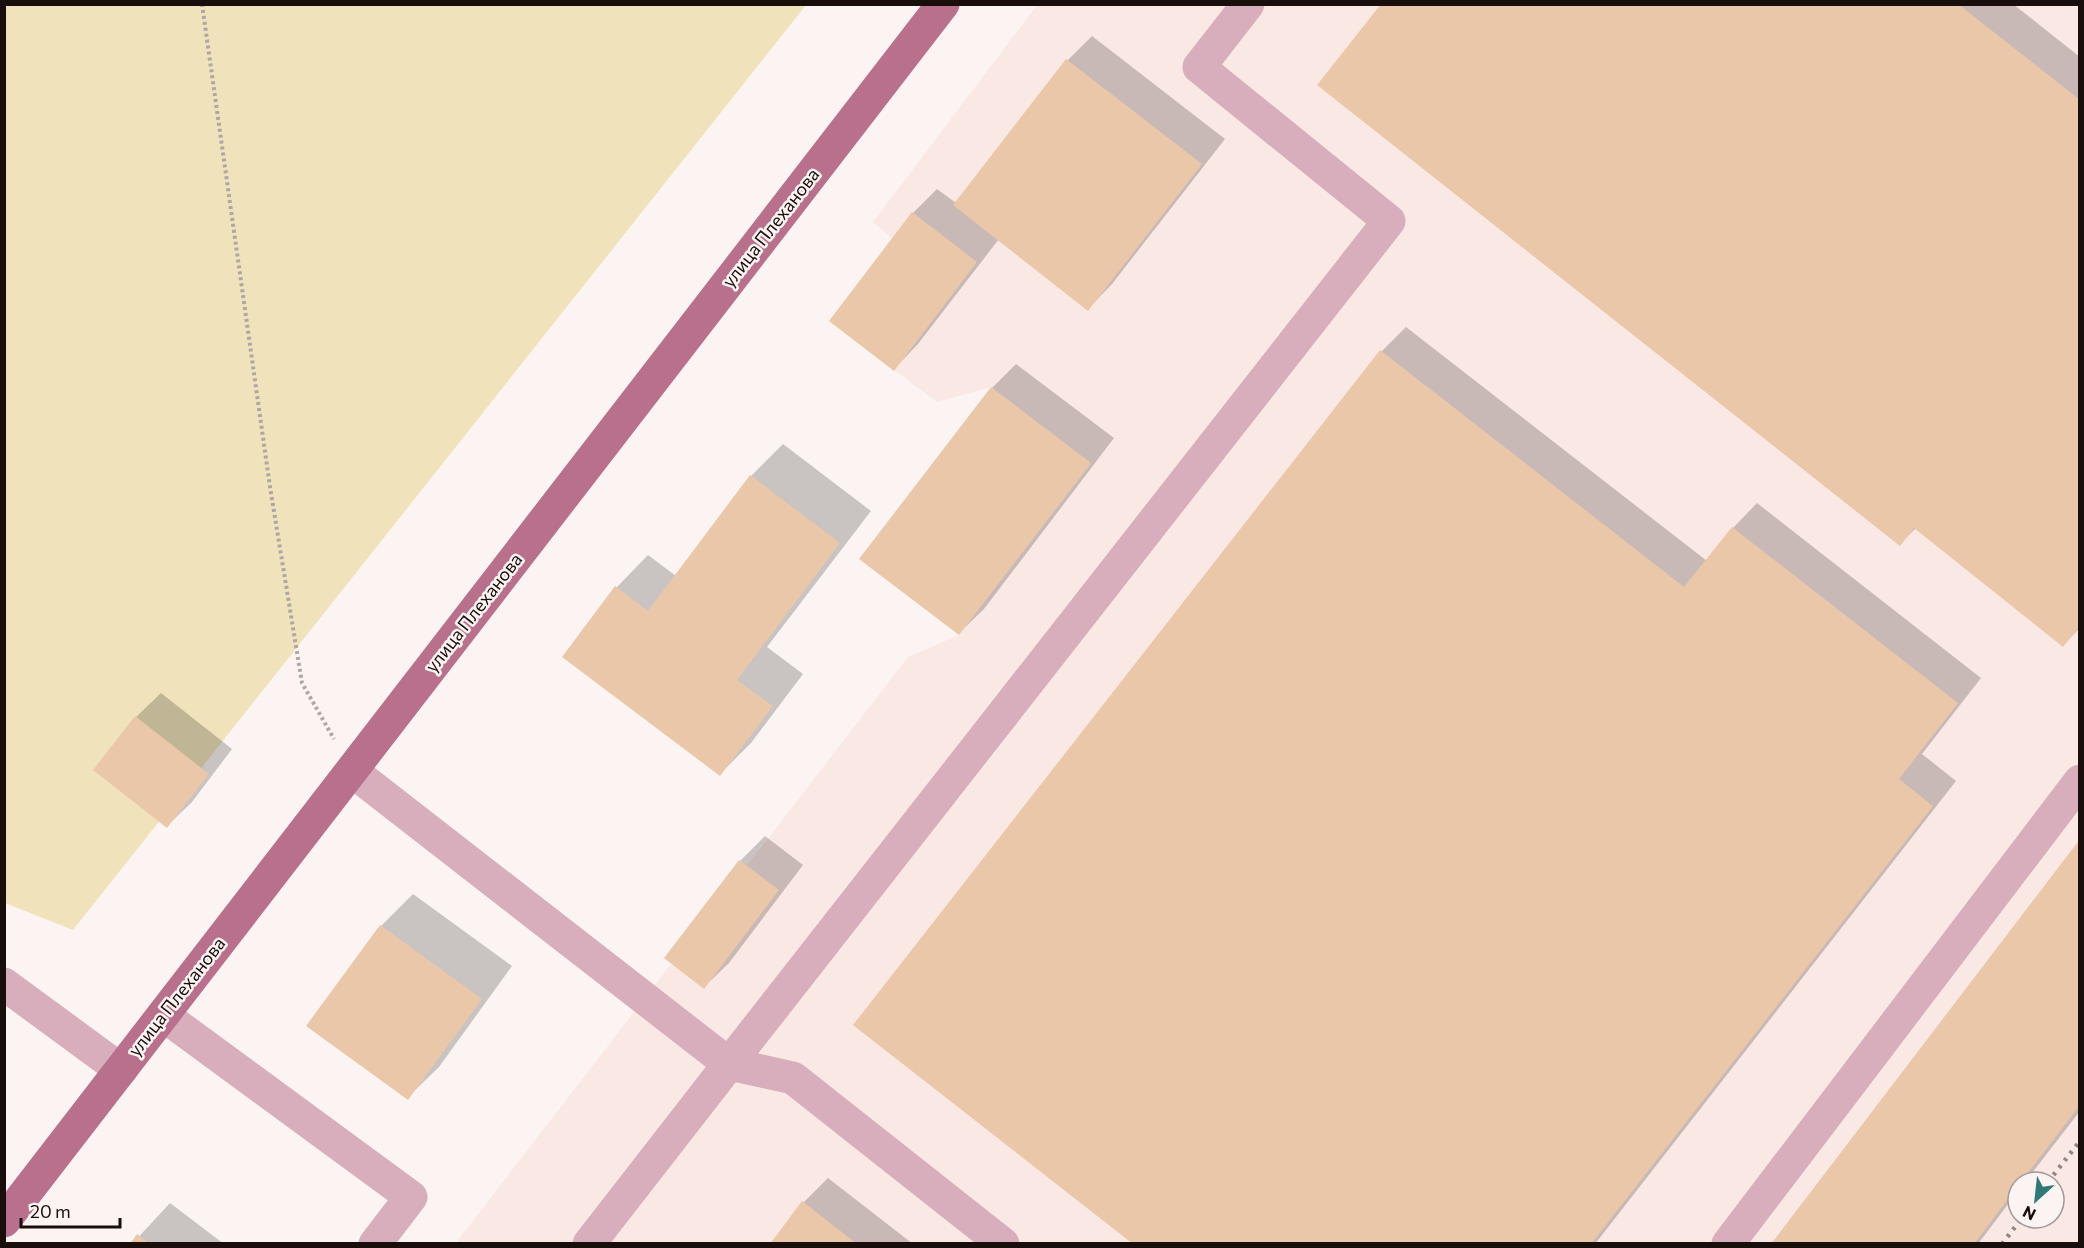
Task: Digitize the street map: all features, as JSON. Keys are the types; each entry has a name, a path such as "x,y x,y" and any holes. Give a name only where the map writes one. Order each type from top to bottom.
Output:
{"main road":[{"name":"улица Плеханова","path":"4,1221 943,4"}],"lane":[{"path":"589,1244 1389,221 1199,67 1248,4"},
{"path":"352,771 729,1064 793,1078 1003,1244"},
{"path":"1728,1244 2079,781"},
{"path":"4,984 121,1070"},
{"path":"163,1016 411,1197 375,1244"}],"path":[{"path":"202,4 270,487 302,683 352,771"}],"shaded area":[{"path":"4,5 806,5 73,930 5,903"},
{"path":"1037,5 2079,5 2079,1243 455,1244 908,657 959,635 1091,464 991,387 937,402 829,321 892,239 873,222"}],"building":[{"path":"1381,4 1958,4 2080,100 2080,626 2063,647 1914,528 1900,546 1317,85"},
{"path":"1066,59 1202,164 1088,311 953,205"},
{"path":"912,212 977,262 894,371 829,321"},
{"path":"1380,350 1684,587 1732,527 1958,703 1899,779 1933,806 1591,1244 1133,1244 853,1025"},
{"path":"991,387 1091,463 959,635 859,559"},
{"path":"750,475 840,543 737,680 773,706 720,776 562,657 615,586 648,611"},
{"path":"135,716 209,774 167,828 93,770"},
{"path":"2080,839 2080,1105 2030,1170 2006,1170 2006,1202 1974,1244 1771,1244"},
{"path":"739,860 779,890 704,989 664,958"},
{"path":"380,925 482,999 408,1100 306,1026"},
{"path":"802,1201 857,1244 770,1244"},
{"path":"137,1234 150,1244 130,1244"}],"railway":[{"path":"2057,1170 2080,1141"},
{"path":"2002,1244 2013,1230"}]}
